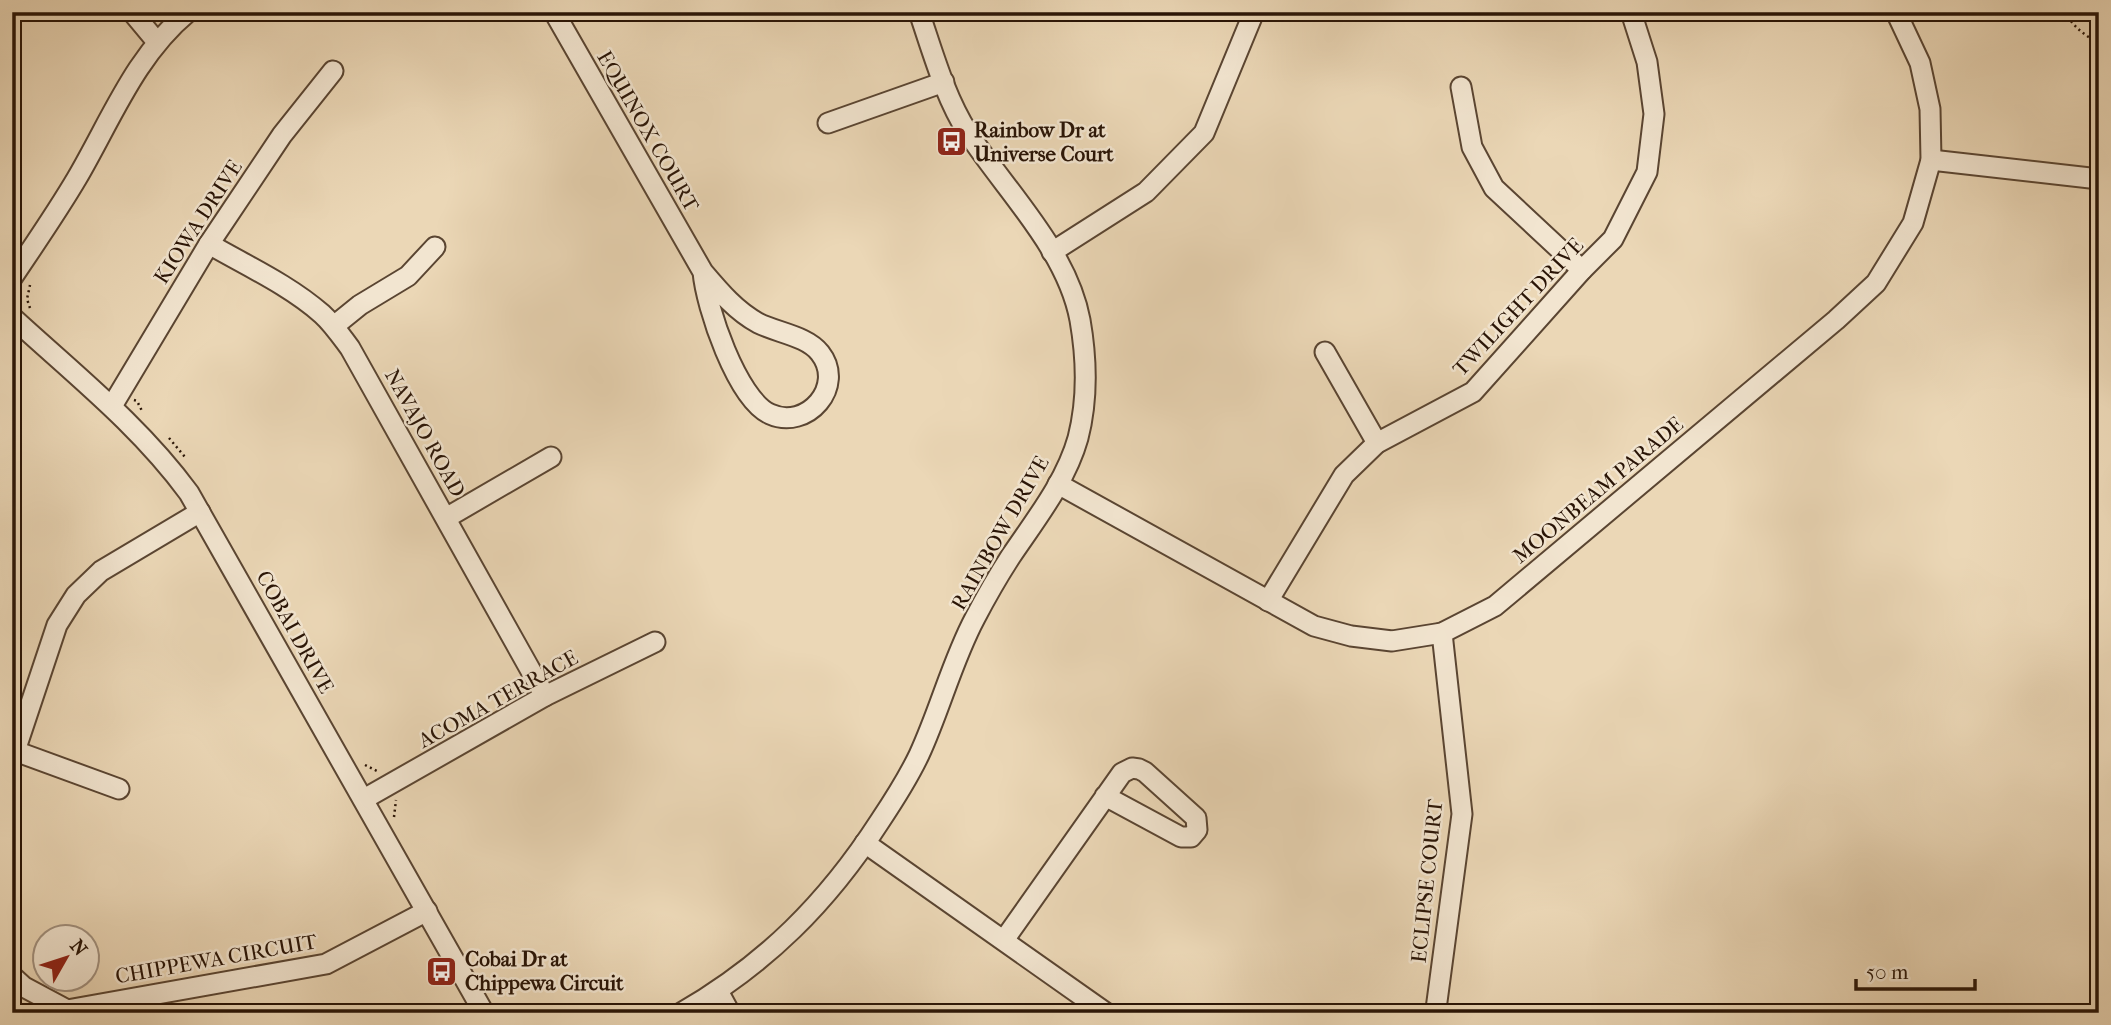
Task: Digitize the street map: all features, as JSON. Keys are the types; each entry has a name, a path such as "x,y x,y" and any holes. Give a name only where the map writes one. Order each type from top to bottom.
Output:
{"street":[{"path":"132,12 157,42"},
{"name":"EQUINOX COURT","path":"554,12 703,272 745,315 777,332 808,343 819,351 826,362 829,383 819,403 805,414 794,418 771,415 760,408 741,386 705,289 703,272"},
{"name":"RAINBOW DRIVE","path":"681,1013 718,992 773,949 839,879 866,843 919,756 957,657 981,607 1058,484 1077,440 1084,409 1087,374 1079,317 1069,287 1052,252 968,132 956,110 919,12"},
{"path":"1052,252 1146,192 1204,133 1254,12"},
{"name":"TWILIGHT DRIVE","path":"1268,601 1344,475 1377,443 1473,392 1613,239 1647,172 1654,114 1647,62 1631,12"},
{"name":"MOONBEAM PARADE","path":"1058,484 1314,626 1351,636 1392,641 1442,634 1495,606 1836,320 1876,283 1913,223 1931,160 1930,109 1920,63 1896,12"},
{"path":"21,282 137,69 157,42 193,19"},
{"name":"KIOWA DRIVE","path":"117,398 209,244 282,135 333,71"},
{"path":"828,122 944,82"},
{"path":"1461,87 1472,147 1494,188 1582,270"},
{"path":"1931,160 2099,179"},
{"name":"NAVAJO ROAD","path":"209,244 290,291 334,326 350,348 545,696"},
{"path":"334,326 360,305 408,276 435,247"},
{"name":"COBAI DRIVE","path":"12,317 117,398 171,468 200,512 484,1013"},
{"path":"1325,352 1377,443"},
{"path":"446,518 551,457"},
{"path":"119,789 13,756 57,625 76,595 101,571 200,512"},
{"name":"ECLIPSE COURT","path":"1436,1009 1462,814 1442,634"},
{"name":"ACOMA TERRACE","path":"363,799 545,696 655,642"},
{"path":"1004,940 1105,796"},
{"path":"866,843 1106,1013"},
{"name":"CHIPPEWA CIRCUIT","path":"12,976 24,988 67,1010 326,964 427,911"},
{"path":"718,992 730,1013"}],"path":[{"path":"193,19 214,12"},
{"path":"2065,12 2078,29 2099,44"},
{"path":"21,282 32,311"},
{"path":"117,398 137,401 146,415"},
{"path":"164,433 187,459"},
{"path":"363,764 379,772 396,801 394,814 397,825"}],"place":[{"name":"Rainbow Dr at Universe Court","path":"951,142"},
{"name":"Cobai Dr at Chippewa Circuit","path":"442,971"}]}
